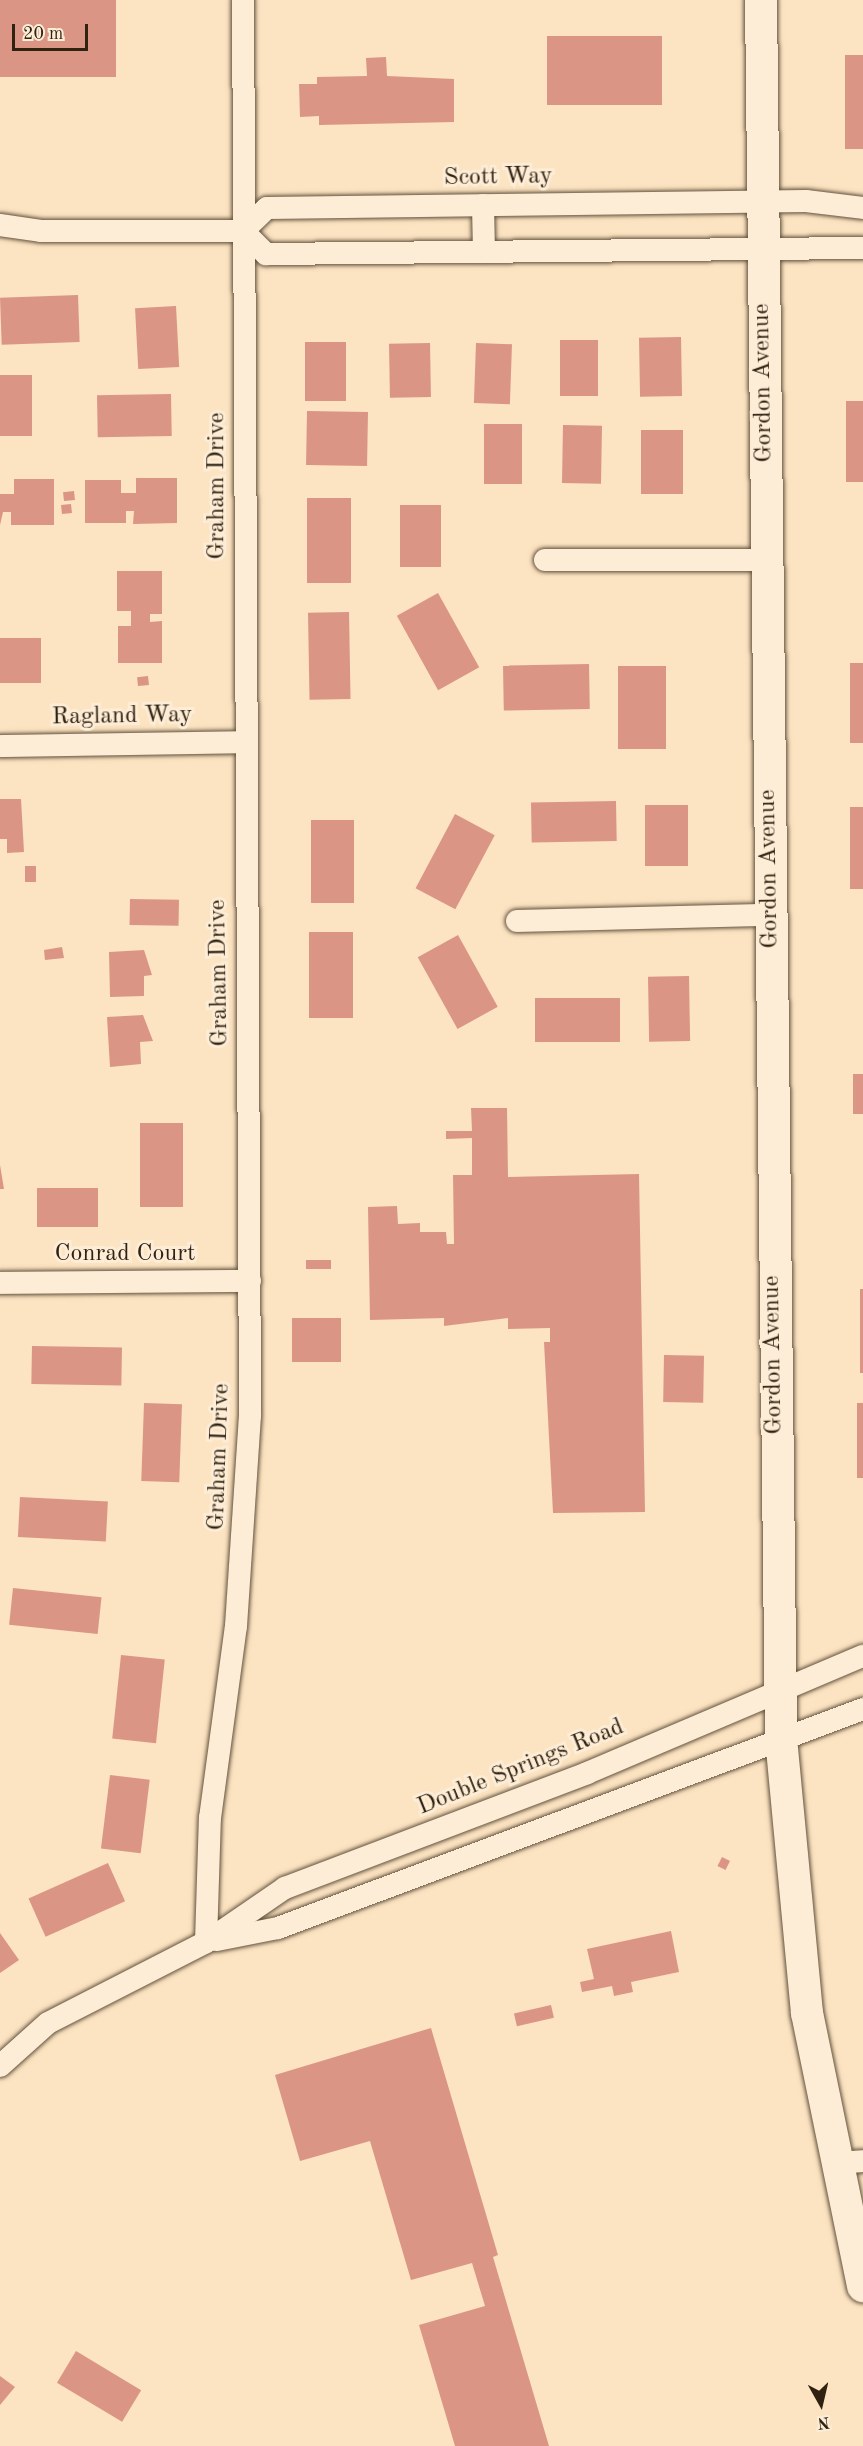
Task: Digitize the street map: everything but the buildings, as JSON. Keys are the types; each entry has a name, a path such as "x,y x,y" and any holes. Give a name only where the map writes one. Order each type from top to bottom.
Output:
{"main road":[{"name":"Gordon Avenue","path":"760,0 781,1738 802,1978 849,2162 863,2286"}],"street":[{"name":"Graham Drive","path":"206,1942 210,1818 247,1503 250,1281 245,742 243,0"},
{"name":"Scott Way","path":"243,231 267,208 763,202 863,208"},
{"path":"483,205 484,252"},
{"path":"0,225 69,232 243,231 266,254 863,248"},
{"path":"545,560 766,560"},
{"name":"Ragland Way","path":"0,746 245,742"},
{"path":"517,921 770,915"},
{"name":"Conrad Court","path":"0,1283 250,1281"},
{"name":"Double Springs Road","path":"0,2066 48,2023 90,1997 206,1942 285,1888 319,1873 587,1773 863,1656"},
{"name":"Double Springs Road","path":"206,1942 278,1928 863,1709"}]}
